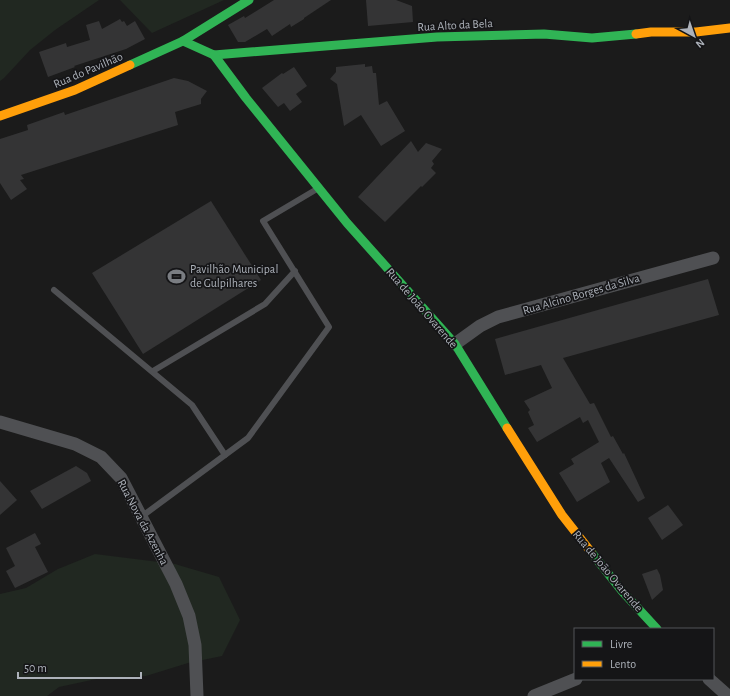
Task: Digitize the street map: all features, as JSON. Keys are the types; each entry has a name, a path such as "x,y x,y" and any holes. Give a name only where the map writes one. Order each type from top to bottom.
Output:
{"street":[{"name":"Rua do Pavilhão","path":"0,116 75,90 183,41 249,0"},
{"name":"Rua Alto da Bela","path":"183,41 214,55 437,37 544,34 592,38 651,32 696,32 730,28"},
{"name":"Rua de João Ovarende","path":"214,55 246,98 347,223 455,344 498,415 562,515 622,590 656,628"},
{"name":"Rua Alcino Borges da Silva","path":"455,344 480,326 498,317 713,258"},
{"name":"Rua Nova da Azenha","path":"0,422 75,444 101,457 121,478 176,584 189,616 195,645 197,696"},
{"path":"534,696 574,680"},
{"path":"710,680 728,696"}],"lane":[{"path":"141,517 248,438 329,327 263,221 318,188"},
{"path":"153,371 265,304 295,272"},
{"path":"54,290 192,404 225,455"}],"shaded area":[{"path":"0,0 99,0 55,30 30,50 0,81"},
{"path":"120,0 224,0 152,33"},
{"path":"95,554 175,564 219,577 240,620 222,656 188,663 146,676 101,678 59,687 47,696 0,696 0,594 26,588 58,569"}],"building":[{"path":"274,0 331,0 291,27 290,24 272,36 267,29 245,42 238,42 228,25 244,16 245,18"},
{"path":"366,0 396,0 412,6 413,22 368,26"},
{"path":"120,19 122,22 124,21 127,26 135,21 145,39 126,49 74,66 75,67 48,77 39,52 66,43 67,47 90,40 86,25 99,21 102,29"},
{"path":"365,64 365,67 372,66 373,73 376,73 379,105 387,101 405,131 381,146 361,115 344,126 337,84 330,79 336,72 336,67"},
{"path":"294,67 307,86 296,94 302,102 290,111 284,103 278,107 262,88 282,73 283,74"},
{"path":"174,78 188,81 207,91 201,99 201,104 175,112 178,125 21,175 24,179 20,180 27,189 11,200 0,183 0,139 28,130 27,125 64,112 65,115"},
{"path":"411,141 418,152 426,143 442,149 432,161 434,164 431,168 436,173 385,222 358,197"},
{"name":"Pavilhão Municipal de Gulpilhares","path":"211,201 261,280 143,354 92,273"},
{"path":"708,279 719,315 563,358 590,404 594,403 611,437 613,436 623,454 624,453 645,498 638,502 609,458 601,463 610,482 577,502 559,473 574,464 571,459 599,442 588,420 583,423 580,417 537,442 528,428 534,425 528,412 530,410 524,401 552,388 541,365 505,375 495,339"},
{"path":"76,466 87,473 91,481 42,509 30,491"},
{"path":"0,481 17,500 0,515"},
{"path":"668,505 683,525 662,540 648,518"},
{"path":"35,533 41,544 35,547 48,572 15,588 6,571 15,566 6,548"},
{"path":"657,569 660,575 663,590 652,600 642,574"}],"traffic: fast":[{"path":"130,65 183,41 249,0"},
{"path":"183,41 214,55 437,37 544,34 592,38 636,34"},
{"path":"214,55 246,98 347,223 455,344 507,428"},
{"path":"591,552 622,591 656,628"}],"traffic: slow":[{"path":"636,34 651,32 696,32 730,28"},
{"path":"0,116 75,90 130,65"},
{"path":"507,428 562,515 591,552"}],"place":[{"name":"Pavilhão Municipal de Gulpilhares","path":"177,276"}]}
